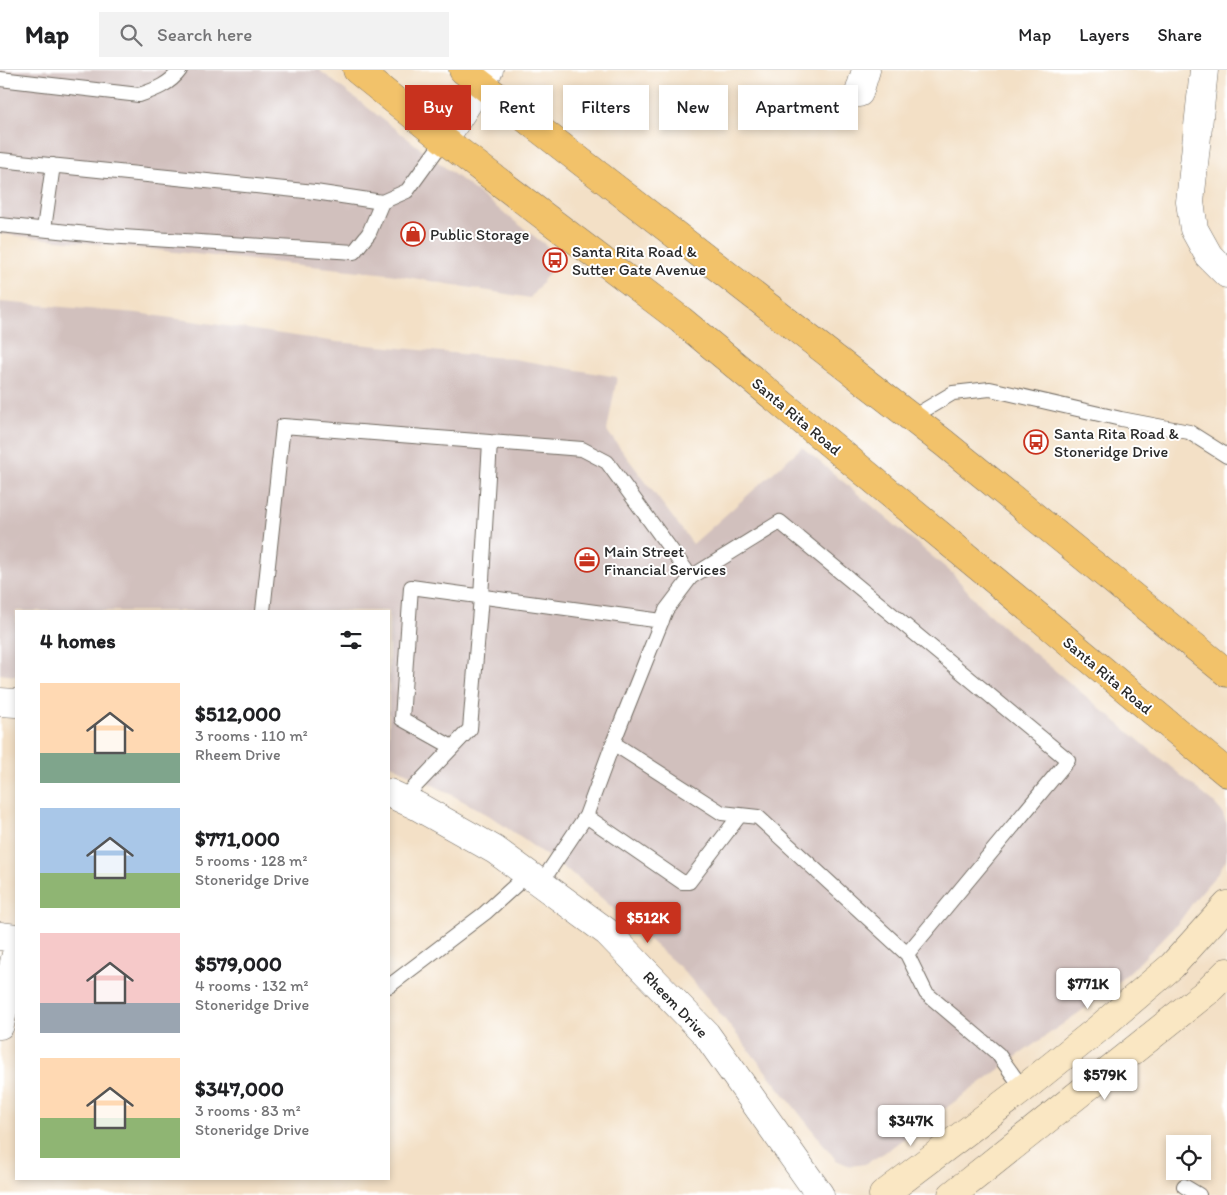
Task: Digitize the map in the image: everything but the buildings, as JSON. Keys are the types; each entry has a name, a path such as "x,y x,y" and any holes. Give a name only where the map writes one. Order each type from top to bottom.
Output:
{"main road":[{"name":"Santa Rita Road","path":"357,70 444,140 681,320 1227,773"},
{"path":"478,74 944,443 1227,673"},
{"path":"883,1195 1023,1089 1098,1029 1172,966 1227,905"},
{"path":"952,1195 1208,991 1227,972"}],"street":[{"path":"1204,70 1190,202 1194,229 1209,256 1227,274"},
{"path":"444,140 478,74"},
{"path":"0,702 15,703"},
{"name":"Rheem Drive","path":"396,796 495,850 607,932 706,1034 820,1195"},
{"path":"0,936 15,938"},
{"path":"0,1025 15,958"}],"lane":[{"path":"0,79 139,95 158,89 180,70"},
{"path":"0,160 316,192 382,202 407,192 444,140"},
{"path":"44,230 53,165"},
{"path":"0,225 107,236 354,252 369,233 382,202"},
{"path":"911,418 952,393 990,389 1121,419 1189,432 1227,456"},
{"path":"263,610 283,426 582,449 607,462 691,578"},
{"path":"396,796 470,729 481,597 490,442"},
{"path":"390,985 485,913 534,879 586,816 666,610 691,578 780,522 1068,760 907,954"},
{"path":"452,747 402,719 411,587 662,621"},
{"path":"613,743 722,813 758,816 907,954 926,992 998,1054 1023,1089"},
{"path":"586,816 682,882 689,882 740,815"},
{"path":"1184,1186 1199,1195"}],"shaded area":[{"path":"0,70 319,70 561,257 530,298 389,274 0,234"},
{"path":"0,302 137,313 337,342 514,359 617,377 607,431 693,544 802,447 952,573 983,609 1010,633 1214,803 1222,812 1227,824 1227,855 1217,874 1179,922 1104,995 884,1153 865,1164 850,1166 836,1160 710,1001 681,968 581,880 490,816 439,788 390,764 390,610 15,610 15,676 0,674"}],"place":[{"name":"Public Storage","path":"413,234"},
{"name":"Santa Rita Road & Sutter Gate Avenue","path":"555,260"},
{"name":"Santa Rita Road & Stoneridge Drive","path":"1036,442"},
{"name":"Main Street Financial Services","path":"587,560"}]}
